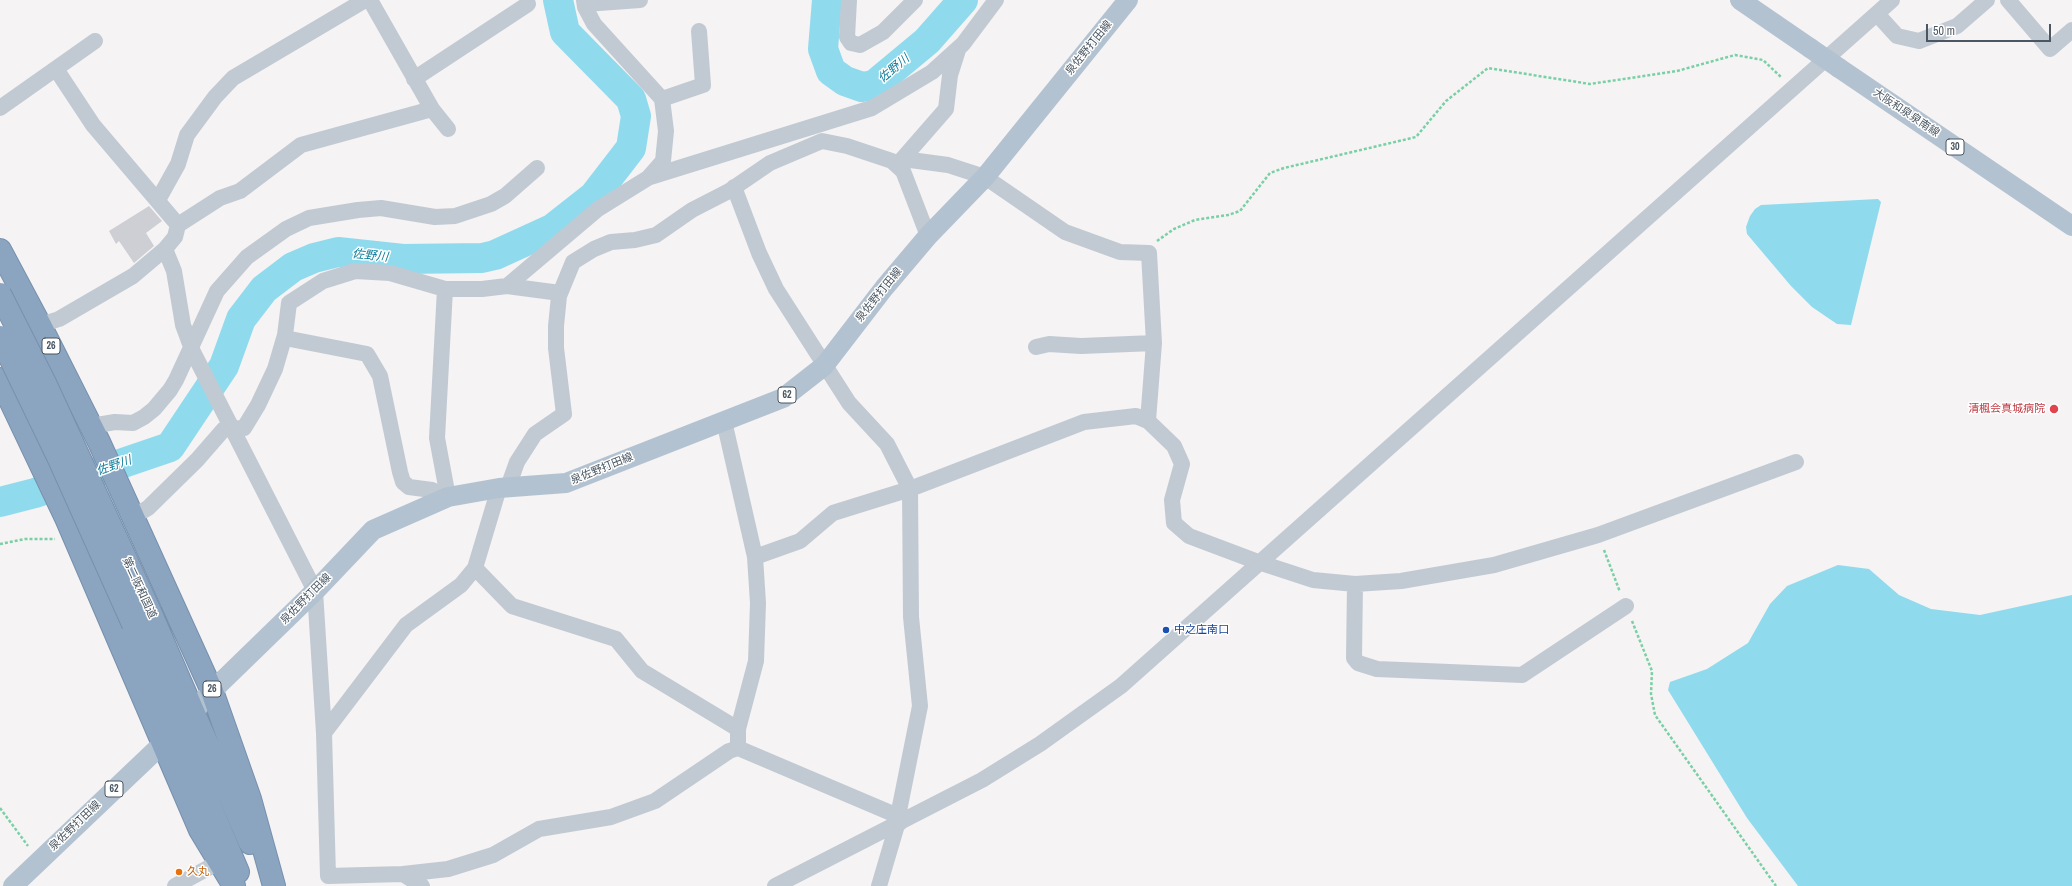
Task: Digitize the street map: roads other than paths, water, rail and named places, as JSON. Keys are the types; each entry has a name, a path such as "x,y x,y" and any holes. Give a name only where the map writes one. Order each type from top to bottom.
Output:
{"highway":[{"name":"26","path":"0,250 40,324 95,434 212,691 250,799 274,886"},
{"name":"第二阪和国道","path":"0,294 46,385 143,620 170,736 244,886"},
{"name":"第二阪和国道","path":"0,337 59,459 143,620 194,711 269,886"},
{"name":"26","path":"0,379 170,736 200,830 234,886"}],"main road":[{"name":"泉佐野打田線","path":"13,886 170,736 212,691 315,591 373,530 448,497 503,488 566,484 783,398 824,366 884,288 928,236 985,177 1128,0"},
{"name":"大阪和泉泉南線","path":"1740,0 2072,226"}],"street":[{"path":"158,200 178,164 187,135 215,97 233,78 365,0"},
{"path":"370,0 432,109 448,129"},
{"path":"640,0 584,2 594,24 662,99 666,132 663,161 648,178"},
{"path":"849,0 847,37 852,43 860,45 883,32 915,0"},
{"path":"508,286 598,209 648,178 872,108 932,72 958,50 996,0"},
{"path":"775,886 898,821 982,780 1034,748 1121,686 1258,562 1892,0"},
{"path":"1877,14 1897,36 1919,41 1957,26 1987,0"},
{"path":"2008,0 2050,49 2072,30"},
{"path":"414,79 528,4"},
{"path":"662,99 703,85 699,31"},
{"path":"0,108 95,41"},
{"path":"900,162 946,109 950,75 958,50"},
{"path":"56,68 93,125 178,225"},
{"path":"0,340 40,324 59,319 133,276 165,249 175,237 178,225 220,198 240,191 301,145 432,109"},
{"path":"822,124 822,141"},
{"path":"324,733 406,625 461,585 475,568 503,488 517,462 535,434 564,414 556,348 556,326 560,293 573,262 594,249 611,242 636,240 656,235 692,210 734,187 770,163 822,141 847,146 892,161 948,165 985,177 1065,232 1120,252 1149,253 1154,343 1148,421"},
{"path":"900,162 928,236"},
{"path":"95,434 115,422 133,422 144,417 154,409 170,390 192,349 217,291 229,276 253,252 286,229 309,218 381,208 436,217 455,216 491,204 504,196 537,168"},
{"path":"734,187 776,289 849,403 887,444 910,490 911,618 920,706 898,821 879,886"},
{"path":"165,249 174,271 183,325 192,349 315,591 324,733 328,881 448,869 493,856 539,829 611,817 655,801 729,751 738,748 898,821"},
{"path":"230,423 244,428 258,405 275,369 285,338 289,303 323,281 354,271 390,273 445,290 482,289 508,286 560,293"},
{"path":"445,290 436,438 448,497"},
{"path":"285,338 367,354 380,376 403,482 409,487 432,490 448,497"},
{"path":"1036,347 1049,344 1081,346 1154,343"},
{"path":"755,557 800,541 833,513 910,490 1084,422 1136,416 1148,421 1174,446 1182,464 1172,500 1174,523 1189,536 1258,562 1313,580 1355,584 1401,581 1494,565 1598,535 1796,462"},
{"path":"724,421 755,557 758,603 756,661 738,729 738,748"},
{"path":"130,509 148,508 197,460 230,423"},
{"path":"475,568 512,606 616,639 642,671 738,729"},
{"path":"1355,584 1354,658 1358,663 1377,669 1522,675 1626,606"},
{"path":"175,886 219,862"},
{"path":"403,874 422,886"}],"water":[{"path":"1878,199 1881,202 1851,325 1837,324 1812,307 1791,286 1747,234 1746,227 1750,216 1755,209 1761,205"},
{"path":"1838,565 1869,569 1899,595 1931,609 1980,615 2072,595 2072,886 1798,886 1747,818 1668,690 1670,682 1707,669 1748,643 1770,604 1787,586"}],"waterway":[{"name":"佐野川","path":"0,502 35,493 170,447 224,366 241,319 264,289 293,267 314,258 338,252 403,259 482,258 495,255 552,229 594,196 631,148 636,116 631,99 565,32 558,0"},
{"name":"佐野川","path":"827,0 823,49 831,71 845,81 862,87 874,85 927,41 963,0"}],"place":[{"name":"清楓会真城病院","path":"2054,409"},
{"name":"中之庄南口","path":"1166,630"},
{"name":"久丸","path":"179,872"}]}
